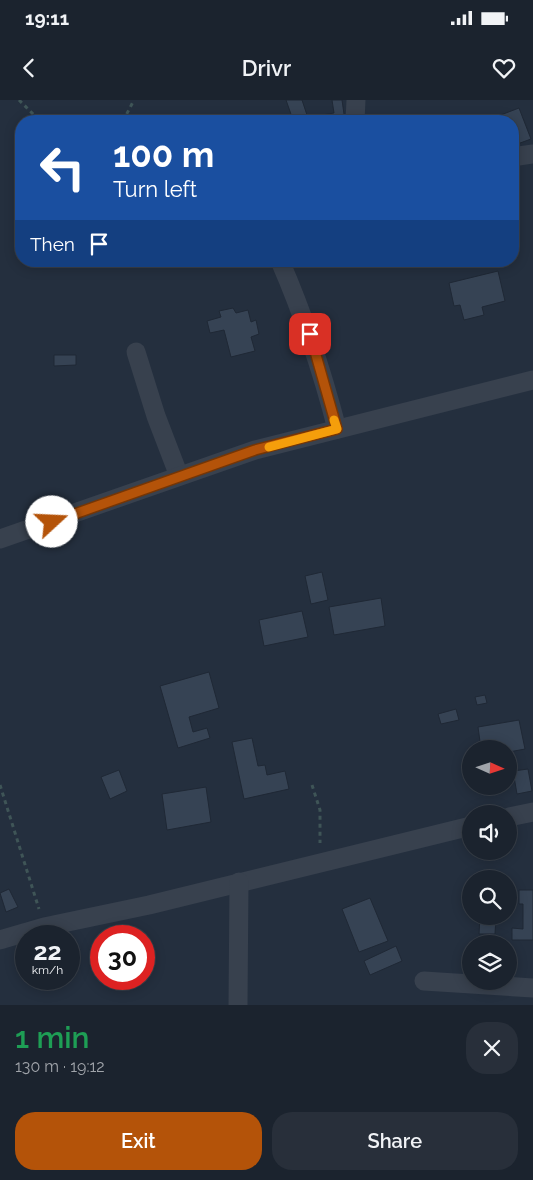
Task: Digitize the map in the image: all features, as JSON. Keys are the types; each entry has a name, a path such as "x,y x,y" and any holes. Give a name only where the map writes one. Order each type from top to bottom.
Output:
{"street":[{"path":"355,115 356,100"},
{"path":"519,156 533,154"},
{"path":"283,267 305,319 337,429"},
{"path":"136,352 156,416 178,476"},
{"path":"0,539 255,450 533,380"},
{"path":"517,815 533,812"},
{"path":"53,925 141,906 321,863 364,850 462,828"},
{"path":"238,882 238,1005"},
{"path":"0,940 15,936"},
{"path":"424,981 533,988"}],"path":[{"path":"19,100 34,115"},
{"path":"127,115 134,100"},
{"path":"0,785 43,925"},
{"path":"312,785 320,810 321,863"}],"building":[{"path":"286,100 302,100 307,115 291,115"},
{"path":"332,100 342,100 344,115 322,115 334,113"},
{"path":"519,108 531,139 519,143 519,115 501,115"},
{"path":"498,271 505,301 482,307 484,315 464,320 460,305 454,306 449,283"},
{"path":"233,308 236,313 248,310 251,322 256,320 259,334 251,337 255,351 231,357 224,330 210,333 207,321 221,317 219,311"},
{"path":"54,355 76,355 76,365 54,366"},
{"path":"322,572 328,600 311,604 305,576"},
{"path":"381,598 385,626 334,635 329,607"},
{"path":"302,611 308,637 264,646 259,620"},
{"path":"209,672 219,708 189,717 193,732 207,728 210,738 178,748 160,686"},
{"path":"485,695 487,703 477,705 475,697"},
{"path":"456,709 459,720 441,724 438,714"},
{"path":"519,720 525,749 518,750 518,740 480,740 478,727"},
{"path":"252,738 258,766 265,765 267,775 285,771 289,789 244,799 232,742"},
{"path":"528,769 532,791 518,794 518,770"},
{"path":"119,770 127,791 110,799 101,777"},
{"path":"206,787 211,822 167,830 162,794"},
{"path":"9,889 18,907 6,912 0,893"},
{"path":"519,890 533,890 533,940 517,940 517,935 512,935 512,928 523,929 523,904 519,904"},
{"path":"370,898 388,941 359,952 342,909"},
{"path":"480,925 496,925 495,934 479,934"},
{"path":"396,946 402,961 370,975 364,961"}],"slow traffic":[{"path":"269,447 337,429 334,420"}],"route":[{"path":"52,522 255,450 337,429 310,334"}]}
